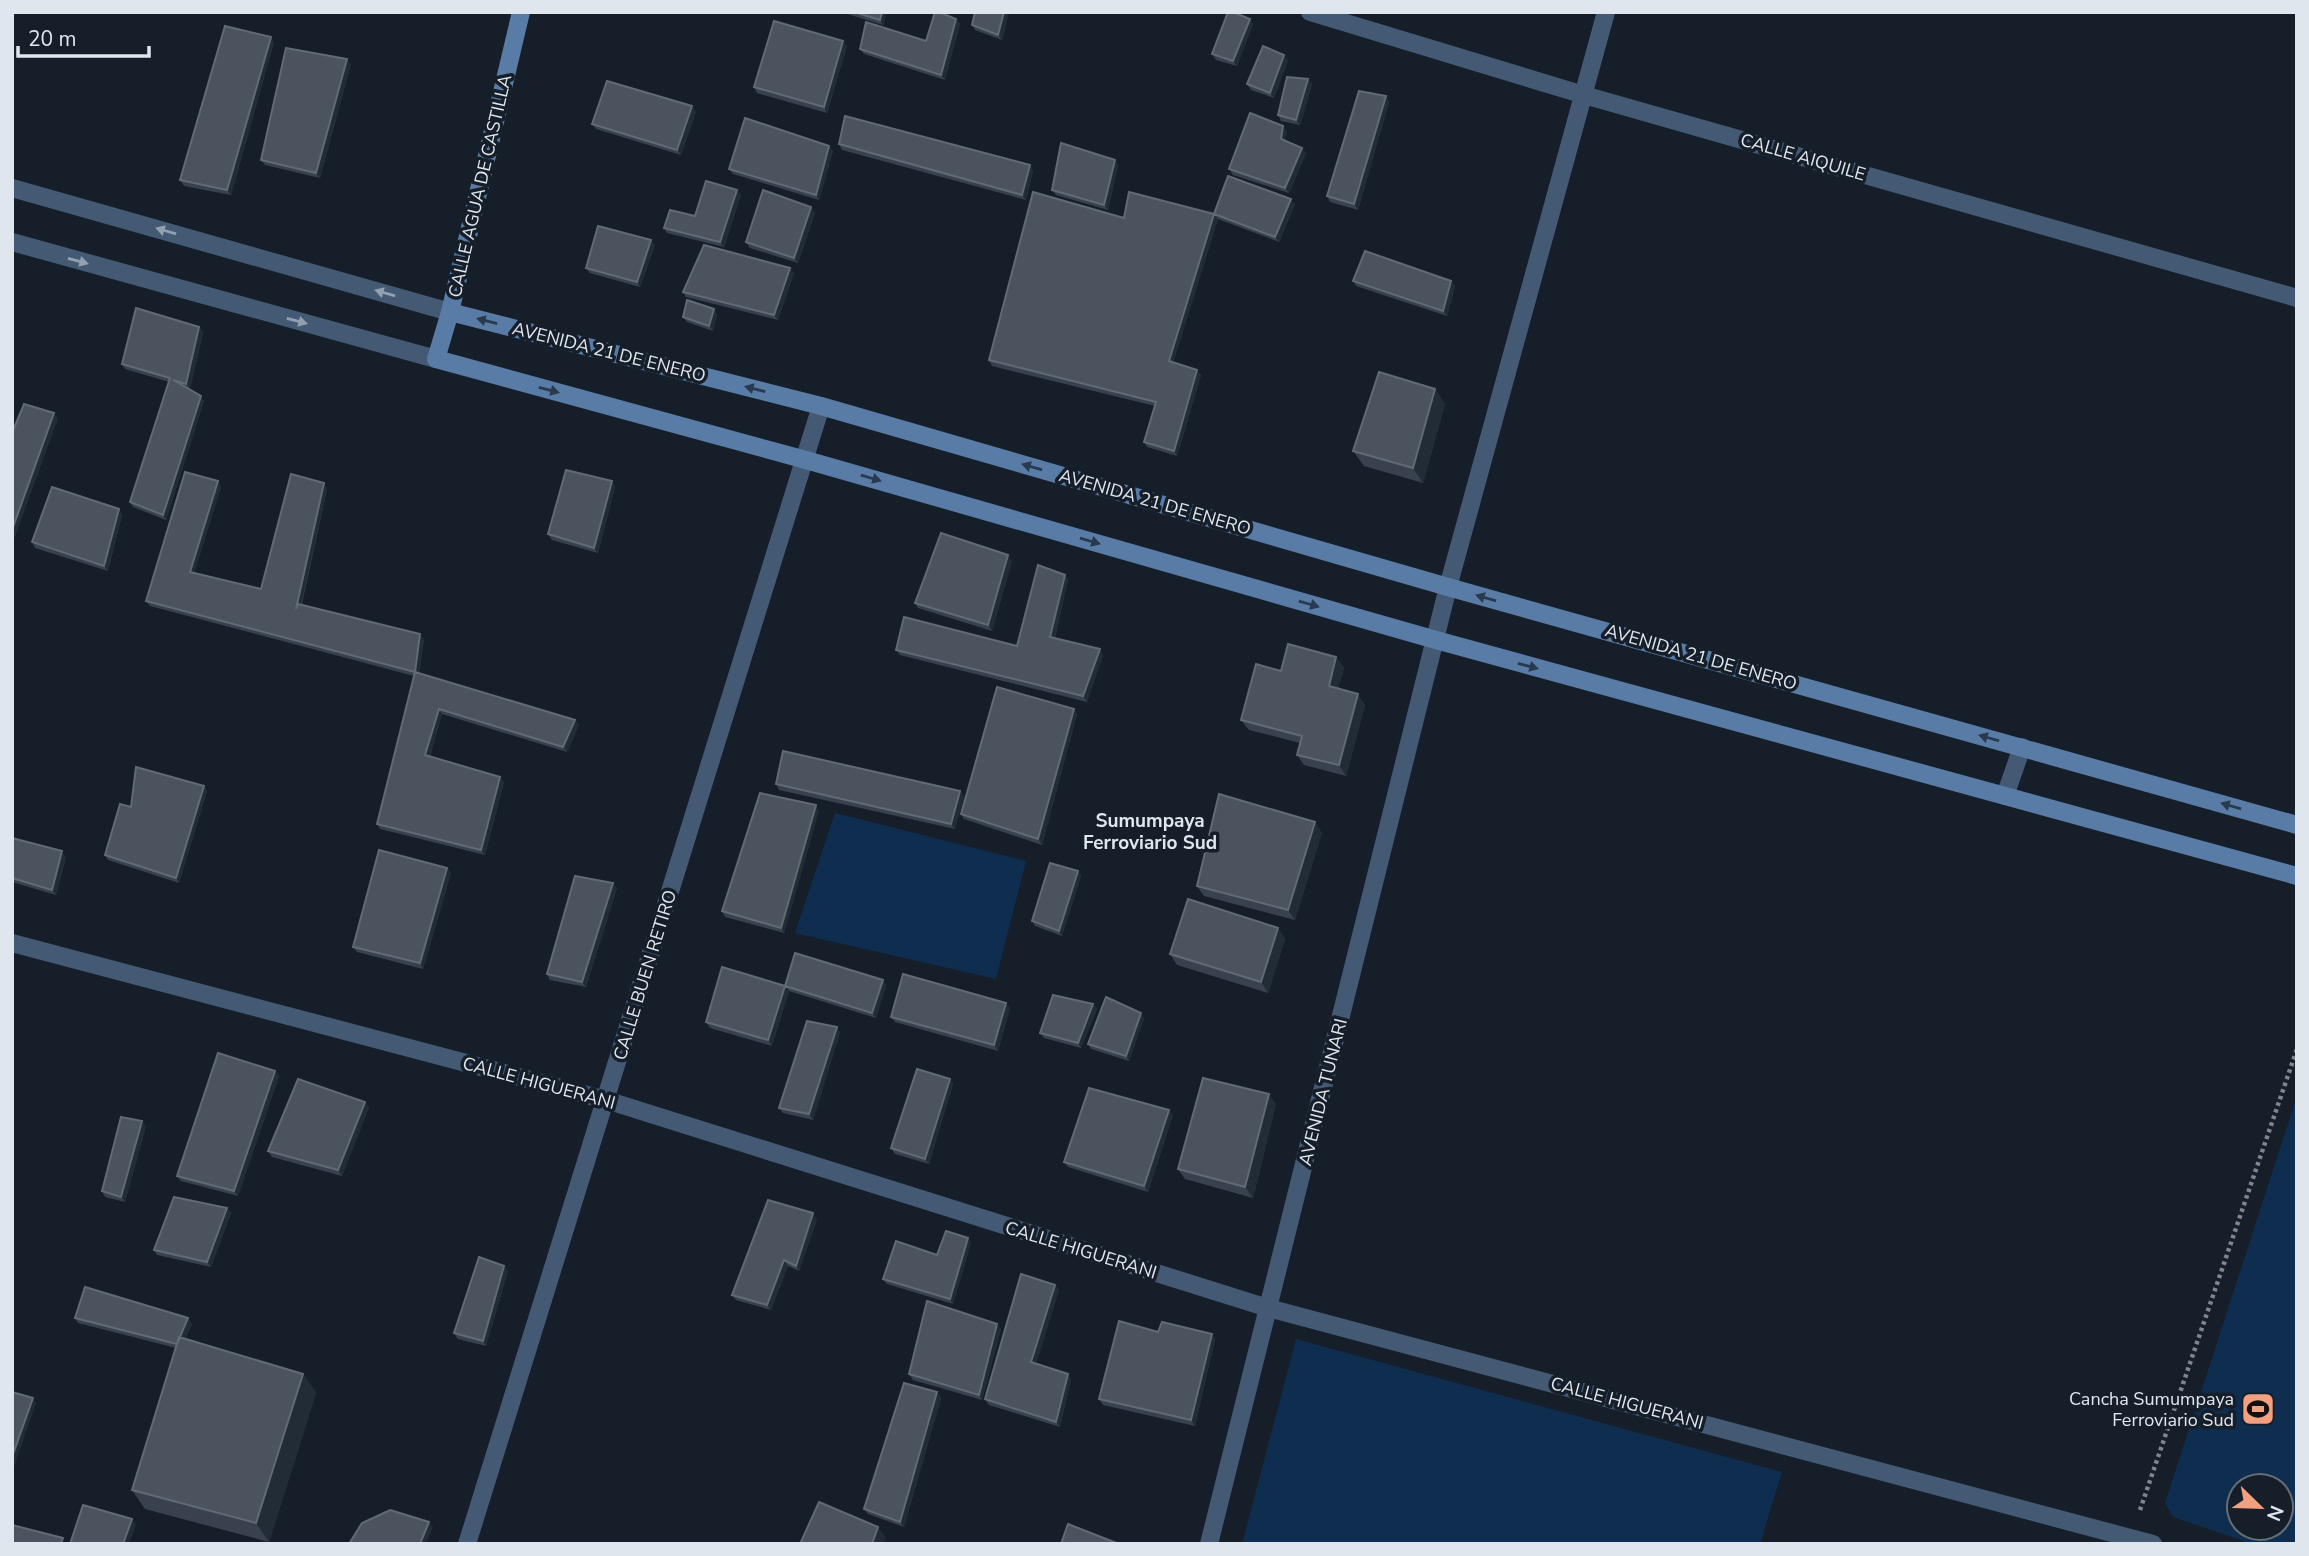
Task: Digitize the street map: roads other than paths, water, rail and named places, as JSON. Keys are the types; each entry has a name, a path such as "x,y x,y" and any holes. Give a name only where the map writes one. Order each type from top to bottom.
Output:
{"street":[{"name":"CALLE AGUA DE CASTILLA","path":"436,359 450,312 521,12"},
{"name":"CALLE AIQUILE","path":"1310,12 1584,94 2297,298"},
{"name":"AVENIDA TUNARI","path":"1209,1544 1448,587 1606,12"},
{"name":"AVENIDA 21 DE ENERO","path":"12,188 450,312 821,406 1448,587 2297,825"},
{"path":"12,243 806,460 1436,640 2297,876"},
{"name":"CALLE BUEN RETIRO","path":"467,1544 821,406"},
{"path":"2005,796 2022,747"},
{"name":"CALLE HIGUERANI","path":"12,943 606,1100 1268,1308 2153,1544"}],"place":[{"name":"Cancha Sumumpaya Ferroviario Sud","path":"2258,1409"}],"district":[{"name":"Sumumpaya Ferroviario Sud","path":"1150,832"}]}
